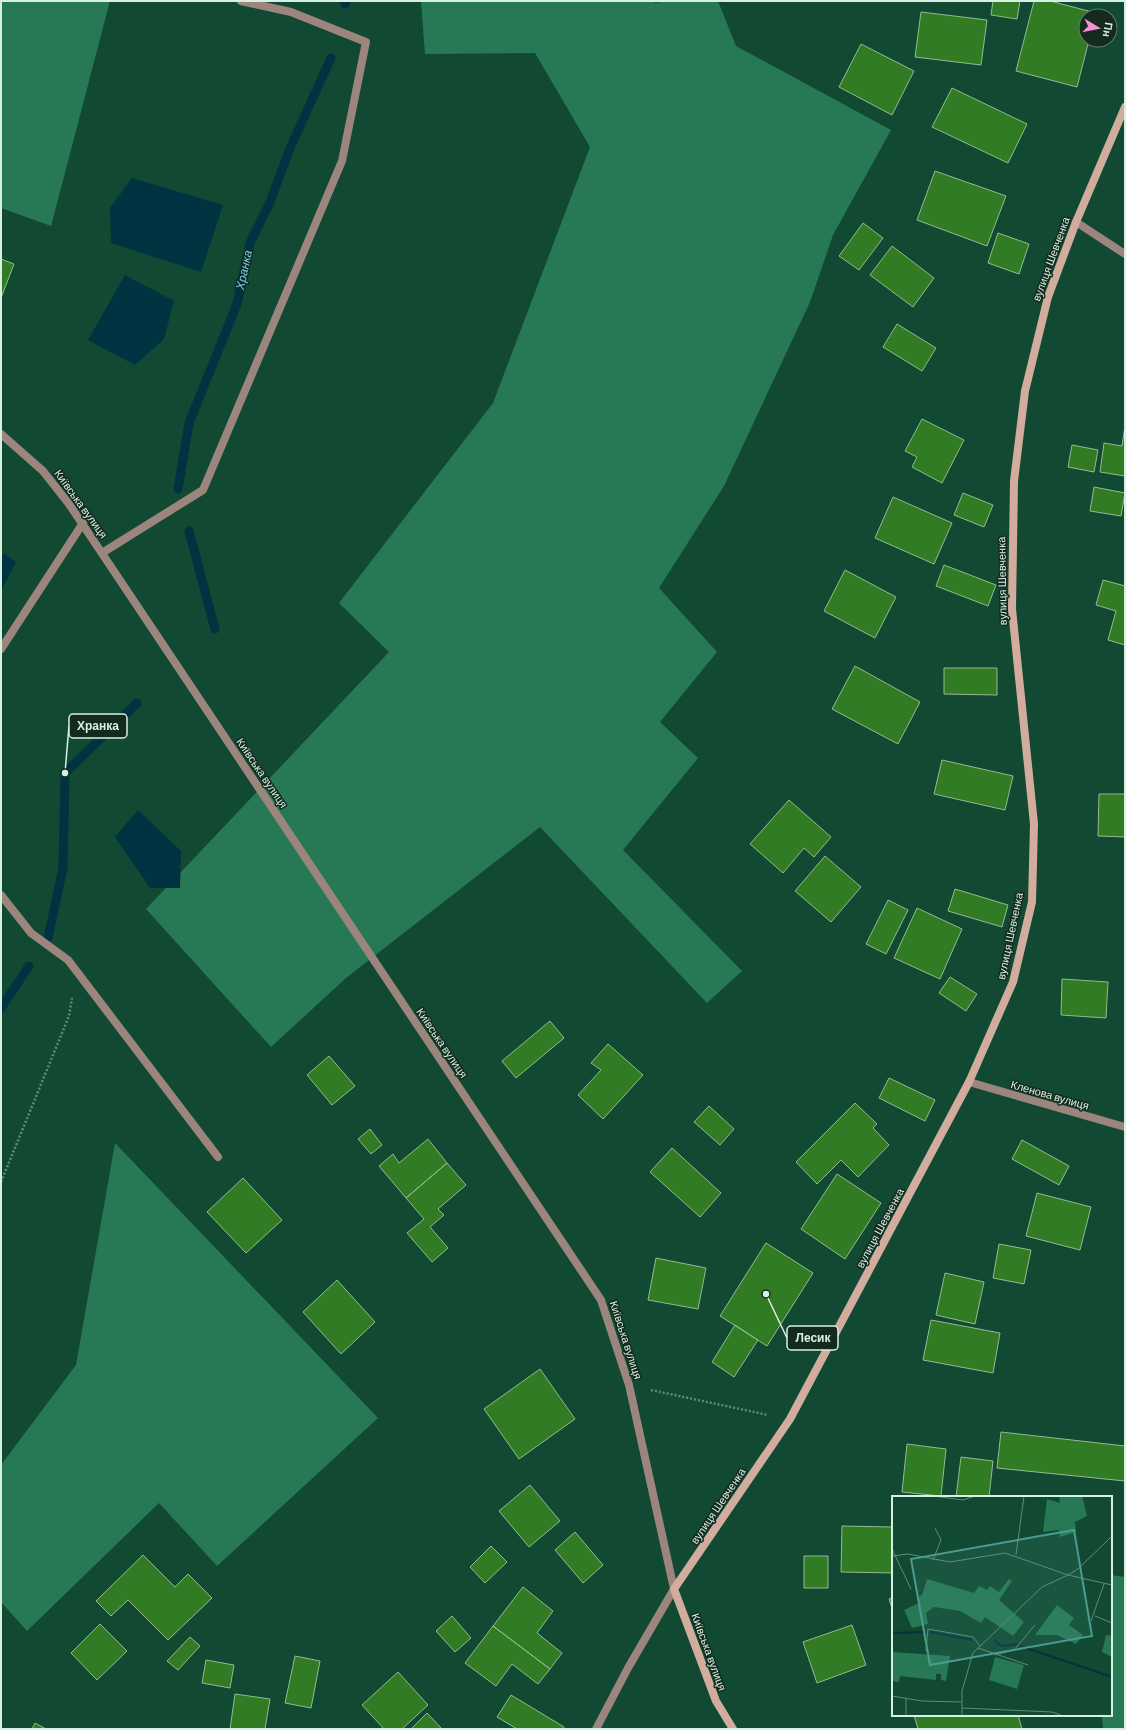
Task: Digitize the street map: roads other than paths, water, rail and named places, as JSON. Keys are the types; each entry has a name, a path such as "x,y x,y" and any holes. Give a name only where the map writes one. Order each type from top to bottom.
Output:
{"main road":[{"name":"вулиця Шевченка","path":"674,1590 790,1419 969,1082 1013,982 1032,902 1034,824 1012,609 1014,481 1026,391 1046,305 1076,222 1125,107"},
{"name":"Київська вулиця","path":"674,1590 716,1701 733,1729"}],"street":[{"path":"102,553 203,490 342,162 366,42 291,12 241,1"},
{"path":"1076,222 1125,254"},
{"name":"Київська вулиця","path":"1,434 43,471 83,523 601,1300 629,1385 674,1590"},
{"path":"1,649 83,523"},
{"path":"1,895 31,933 68,960 218,1158"},
{"name":"Кленова вулиця","path":"969,1082 1125,1127"},
{"name":"вулиця Шевченка","path":"596,1729 628,1668 674,1590"}],"water":[{"path":"132,178 223,205 201,272 111,243 110,208"},
{"path":"125,275 174,301 164,339 135,365 88,340"},
{"path":"4,553 16,562 1,591 1,557"},
{"path":"138,810 181,851 180,888 150,888 115,837"}],"waterway":[{"name":"Хранка","path":"178,489 189,423 237,304 250,243 270,202 291,146 331,58"},
{"name":"Хранка","path":"189,531 215,629"},
{"name":"Хранка","path":"48,938 63,868 65,773 137,703"},
{"name":"Хранка","path":"1,1008 29,966"}],"place":[{"name":"Хранка","path":"65,773"},
{"name":"Лесик","path":"766,1294"}]}
